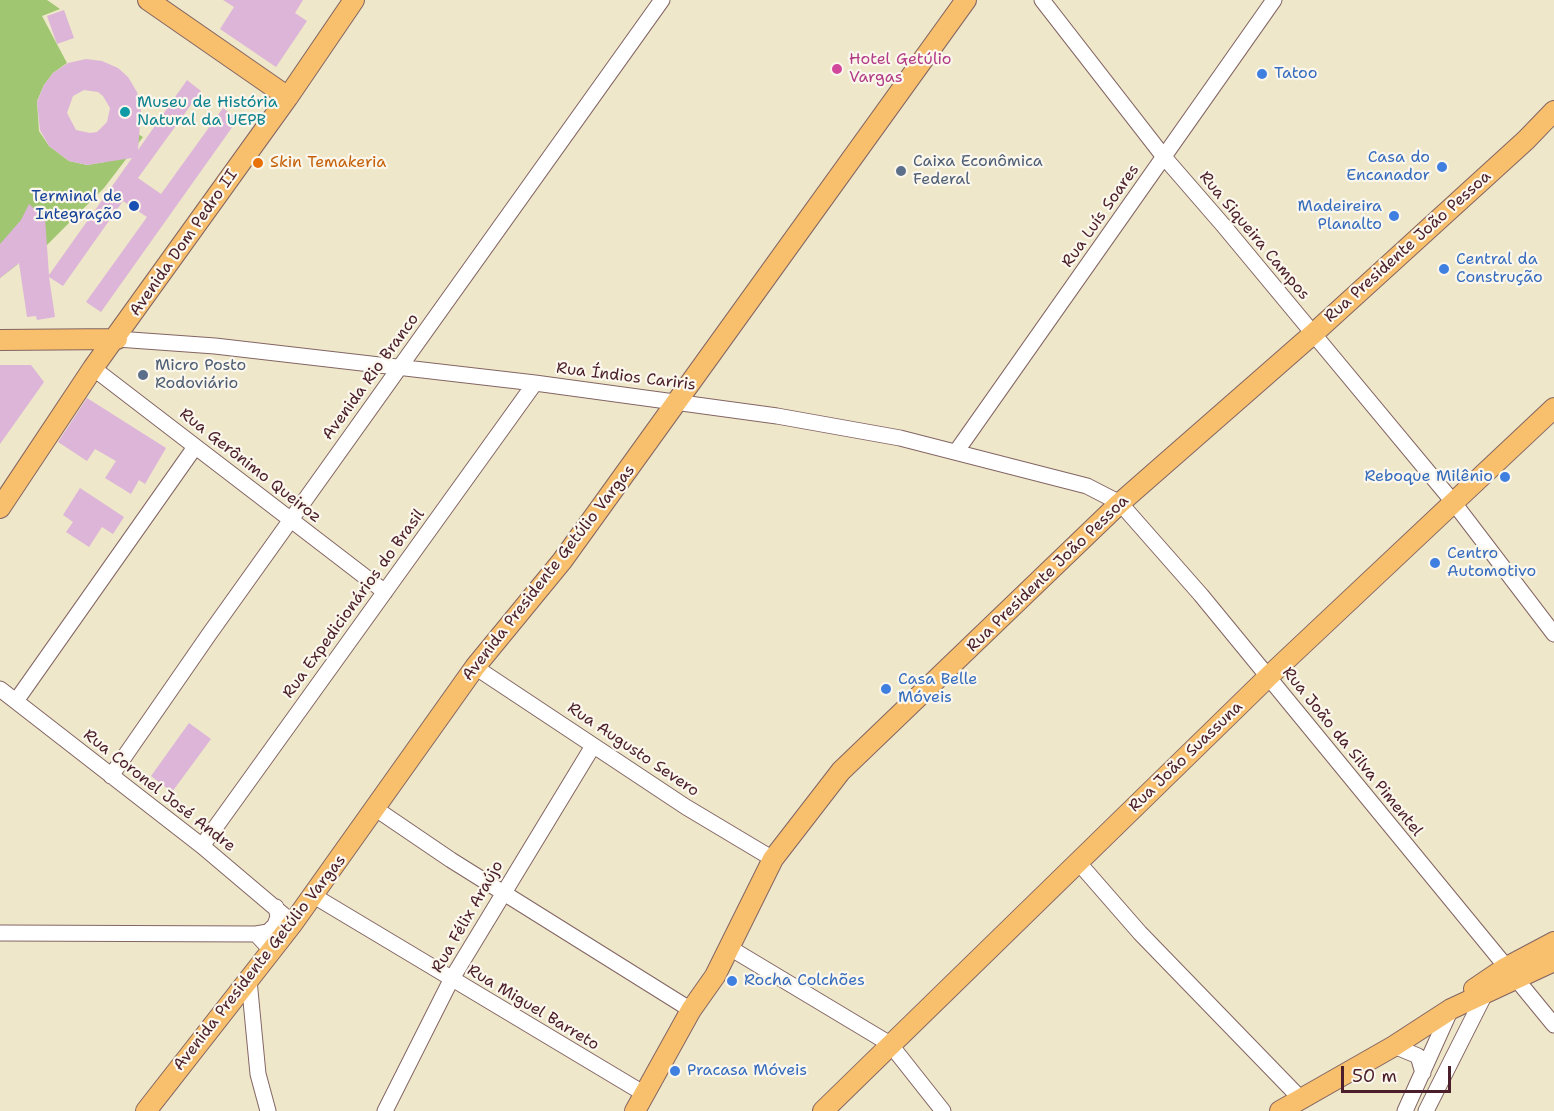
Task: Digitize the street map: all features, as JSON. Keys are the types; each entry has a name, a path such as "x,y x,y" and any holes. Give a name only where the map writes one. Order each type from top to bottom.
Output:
{"main road":[{"path":"148,0 288,98"},
{"name":"Avenida Dom Pedro II","path":"0,508 93,368 117,339 288,98 354,0"},
{"name":"Avenida Presidente Getúlio Vargas","path":"146,1111 314,896 476,667 562,561 679,402 966,0"},
{"name":"Rua Presidente João Pessoa","path":"639,1102 690,1010 715,976 773,859 841,771 1120,503 1313,334 1554,111"},
{"path":"0,340 117,339"},
{"name":"Rua João Suassuna","path":"823,1111 1268,677 1554,408"},
{"path":"1451,1009 1485,994 1554,942"},
{"path":"1280,1111 1394,1046 1510,974 1554,961"}],"street":[{"name":"Avenida Rio Branco","path":"111,776 290,520 662,0"},
{"name":"Rua Siqueira Campos","path":"1042,0 1164,158 1230,233 1454,503 1554,634"},
{"name":"Rua Luís Soares","path":"956,452 1274,0"},
{"name":"Rua Índios Cariris","path":"117,339 215,346 536,383 842,427 956,452 1087,486 1120,503"},
{"name":"Rua Gerônimo Queiroz","path":"93,368 385,592"},
{"name":"Rua Expedicionários do Brasil","path":"202,846 536,383"},
{"path":"16,701 195,447"},
{"name":"Rua João da Silva Pimentel","path":"1120,503 1268,677 1554,1025"},
{"name":"Rua Augusto Severo","path":"476,667 686,807 773,859"},
{"name":"Rua Coronel José Andre","path":"0,689 202,846 293,923"},
{"name":"Rua Félix Araújo","path":"385,1111 452,980 593,746"},
{"path":"376,809 690,1010"},
{"path":"1078,862 1140,933 1300,1099"},
{"name":"Rua Miguel Barreto","path":"314,896 452,980 639,1102"},
{"path":"0,933 256,934 268,932 275,926 278,917 276,907"},
{"path":"256,934 271,950"},
{"path":"730,948 890,1044 943,1111"},
{"path":"249,980 258,1074 268,1111"},
{"path":"1426,1111 1485,994"},
{"path":"1405,1111 1451,1009"},
{"path":"1394,1046 1418,1056 1423,1073"}],"green space":[{"path":"0,0 47,0 60,9 42,16 67,63 53,73 44,85 37,101 39,131 49,146 69,161 87,165 105,162 121,153 136,133 143,137 104,188 47,245 15,245 18,264 0,278"}],"building":[{"path":"223,0 303,0 295,13 307,21 276,67 220,29 234,7"},
{"path":"64,10 74,38 57,44 47,16"},
{"path":"86,59 102,61 118,68 128,77 137,92 141,110 138,150 187,80 201,91 138,178 161,194 223,108 238,119 101,312 86,302 147,217 123,201 63,286 49,277 55,317 37,320 36,316 27,317 19,263 0,278 0,244 21,220 29,204 45,218 49,275 132,158 87,165 69,161 49,146 40,130 37,102 44,85 53,73 68,63","holes":["84,90 98,92 110,108 107,122 97,132 76,130 67,113 73,96"]},
{"path":"0,365 31,365 44,382 0,444"},
{"path":"87,398 166,448 145,484 139,480 131,494 105,478 116,461 95,449 87,461 58,442"},
{"path":"80,488 124,517 113,534 102,527 89,547 66,532 73,522 63,515"},
{"path":"189,723 211,739 172,792 151,776"}],"place":[{"name":"Hotel Getúlio Vargas","path":"837,69"},
{"name":"Tatoo","path":"1262,74"},
{"name":"Museu de História Natural da UEPB","path":"125,112"},
{"name":"Skin Temakeria","path":"258,163"},
{"name":"Casa do Encanador","path":"1442,167"},
{"name":"Caixa Econômica Federal","path":"901,171"},
{"name":"Terminal de Integração","path":"134,206"},
{"name":"Madeireira Planalto","path":"1394,216"},
{"name":"Central da Construção","path":"1444,269"},
{"name":"Micro Posto Rodoviário","path":"143,375"},
{"name":"Reboque Milênio","path":"1505,477"},
{"name":"Centro Automotivo","path":"1435,563"},
{"name":"Casa Belle Móveis","path":"886,689"},
{"name":"Rocha Colchões","path":"732,981"},
{"name":"Pracasa Móveis","path":"675,1071"}]}
